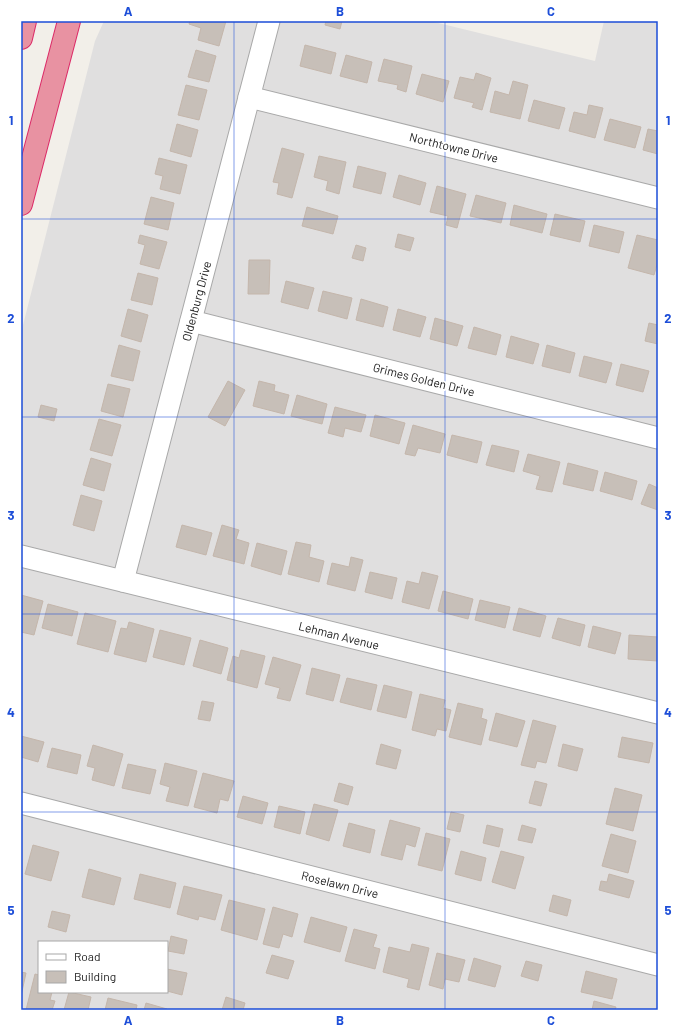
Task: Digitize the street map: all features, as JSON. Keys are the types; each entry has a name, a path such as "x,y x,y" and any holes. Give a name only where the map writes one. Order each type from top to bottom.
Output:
{"highway":[{"path":"21,38 25,21"},
{"path":"21,204 69,21"}],"street":[{"name":"Oldenburg Drive","path":"123,581 269,21"},
{"name":"Northtowne Drive","path":"249,97 658,198"},
{"name":"Grimes Golden Drive","path":"191,320 658,438"},
{"name":"Lehman Avenue","path":"21,556 658,713"},
{"name":"Roselawn Drive","path":"21,803 658,965"}],"shaded area":[{"path":"104,21 430,21 595,61 604,21 658,21 658,1010 21,1010 21,333 95,41"}],"building":[{"path":"190,21 226,21 219,46 198,40 201,28 189,24"},
{"path":"326,21 342,21 340,29 325,25"},
{"path":"305,45 336,53 331,74 300,66"},
{"path":"196,50 216,56 209,82 188,77"},
{"path":"346,55 372,62 367,83 340,76"},
{"path":"384,59 412,66 406,92 397,89 398,85 378,81"},
{"path":"476,73 491,78 482,110 472,107 474,103 454,98 460,77 474,80"},
{"path":"422,74 449,81 443,102 416,94"},
{"path":"513,81 528,85 520,119 490,112 495,91 509,95"},
{"path":"186,85 207,90 199,120 178,115"},
{"path":"534,100 565,108 559,129 528,121"},
{"path":"589,105 603,108 595,138 569,131 574,112 587,115"},
{"path":"610,119 641,127 635,148 604,140"},
{"path":"177,124 198,130 191,157 170,151"},
{"path":"648,129 658,131 658,154 643,150"},
{"path":"282,148 304,154 292,198 277,194 279,183 273,182"},
{"path":"319,156 346,162 339,194 326,190 328,181 314,177"},
{"path":"159,158 187,165 180,194 160,189 163,176 155,174"},
{"path":"358,166 386,173 381,194 353,187"},
{"path":"399,175 426,183 420,205 393,197"},
{"path":"437,186 466,194 457,228 446,225 448,216 430,212"},
{"path":"476,195 506,203 501,223 470,216"},
{"path":"151,197 174,203 168,230 144,224"},
{"path":"514,205 547,214 542,233 510,225"},
{"path":"307,207 338,216 333,234 302,226"},
{"path":"555,214 585,221 580,242 550,235"},
{"path":"594,225 624,232 619,253 589,246"},
{"path":"398,234 414,238 410,251 395,247"},
{"path":"140,235 167,242 159,269 140,264 145,245 138,243"},
{"path":"637,235 658,240 658,261 654,275 628,268"},
{"path":"356,245 366,248 363,261 352,258"},
{"path":"249,260 270,260 269,294 248,294"},
{"path":"138,273 158,278 152,305 131,300"},
{"path":"286,281 314,288 308,309 281,302"},
{"path":"323,291 352,298 347,319 318,311"},
{"path":"361,299 388,307 383,327 356,320"},
{"path":"128,309 148,315 141,342 121,336"},
{"path":"398,309 426,317 420,337 393,330"},
{"path":"435,318 463,326 457,346 430,339"},
{"path":"649,323 658,325 658,344 645,341"},
{"path":"474,327 501,335 496,355 468,348"},
{"path":"511,336 539,344 533,364 506,357"},
{"path":"119,345 140,351 133,381 111,376"},
{"path":"547,345 575,353 570,373 542,366"},
{"path":"584,356 612,363 606,383 579,376"},
{"path":"621,364 649,371 643,392 616,385"},
{"path":"228,381 245,390 225,426 208,417"},
{"path":"259,381 275,385 274,391 289,395 284,414 253,406"},
{"path":"108,384 130,389 123,417 101,411"},
{"path":"297,395 327,404 322,424 291,416"},
{"path":"41,405 57,409 54,421 38,417"},
{"path":"335,407 366,415 361,432 345,428 343,437 328,433"},
{"path":"375,415 405,423 399,444 370,436"},
{"path":"99,419 121,425 112,456 90,450"},
{"path":"413,425 445,434 440,453 418,448 415,456 405,454"},
{"path":"452,435 482,442 477,463 447,455"},
{"path":"492,445 519,451 514,472 486,465"},
{"path":"528,454 560,462 552,492 536,489 540,476 523,471"},
{"path":"91,458 111,464 104,491 83,485"},
{"path":"568,463 598,471 593,491 563,484"},
{"path":"605,472 637,481 632,500 600,491"},
{"path":"649,484 658,488 658,510 641,504"},
{"path":"81,495 102,501 94,531 73,525"},
{"path":"182,525 212,533 206,555 176,547"},
{"path":"222,525 239,530 236,539 249,543 244,564 213,556"},
{"path":"296,542 311,545 309,557 324,561 319,582 288,574"},
{"path":"257,543 287,551 281,575 251,566"},
{"path":"351,557 363,560 355,591 327,584 332,563 349,567"},
{"path":"370,572 397,578 392,599 365,592"},
{"path":"422,572 438,576 429,609 402,602 407,581 419,584"},
{"path":"443,591 473,599 468,619 438,611"},
{"path":"21,595 43,601 34,635 21,632"},
{"path":"480,600 510,607 505,628 475,620"},
{"path":"48,604 78,612 72,636 42,628"},
{"path":"519,608 546,616 540,637 513,630"},
{"path":"85,613 116,621 108,652 77,644"},
{"path":"558,618 585,625 580,646 552,638"},
{"path":"129,622 154,629 146,662 114,654 121,628 127,629"},
{"path":"593,626 621,633 615,654 588,647"},
{"path":"160,630 191,638 184,665 153,657"},
{"path":"629,635 658,637 658,661 628,659"},
{"path":"200,640 228,648 221,674 193,666"},
{"path":"241,650 265,656 257,688 227,680 233,656 239,658"},
{"path":"273,657 301,665 290,701 277,698 280,688 265,684"},
{"path":"312,668 340,675 333,701 306,694"},
{"path":"347,678 377,685 371,710 340,702"},
{"path":"384,685 412,692 406,718 377,711"},
{"path":"420,694 445,700 443,708 451,710 446,731 437,729 435,736 412,730"},
{"path":"202,701 214,703 210,721 198,719"},
{"path":"458,703 483,709 481,718 487,720 481,745 449,737"},
{"path":"496,713 525,721 517,747 489,740"},
{"path":"533,720 556,726 546,763 537,761 535,768 521,765"},
{"path":"21,736 44,742 38,762 21,757"},
{"path":"622,737 653,743 649,763 618,757"},
{"path":"381,744 401,750 396,769 376,764"},
{"path":"563,744 583,749 577,771 558,766"},
{"path":"93,745 123,754 114,786 92,780 95,768 87,766"},
{"path":"52,748 81,755 77,774 47,767"},
{"path":"165,763 197,771 188,806 166,801 170,787 160,784"},
{"path":"128,764 156,770 150,794 122,788"},
{"path":"203,773 234,781 228,801 220,799 217,813 194,807"},
{"path":"535,781 547,784 541,806 529,803"},
{"path":"339,783 353,787 348,805 334,801"},
{"path":"615,788 642,795 633,831 606,824"},
{"path":"243,796 268,803 262,824 237,817"},
{"path":"314,804 338,810 329,841 306,834"},
{"path":"279,806 305,812 300,834 274,827"},
{"path":"451,812 464,815 460,832 447,829"},
{"path":"390,820 420,828 415,847 406,844 402,860 381,855"},
{"path":"349,823 375,830 370,853 343,846"},
{"path":"487,825 503,829 499,847 483,843"},
{"path":"522,825 536,829 532,843 518,840"},
{"path":"426,833 450,839 442,871 418,865"},
{"path":"611,834 636,841 628,873 602,866"},
{"path":"33,845 59,852 51,881 25,874"},
{"path":"461,851 486,858 481,881 455,874"},
{"path":"501,851 524,857 515,889 492,882"},
{"path":"89,869 121,878 114,905 82,897"},
{"path":"140,874 176,883 170,908 134,899"},
{"path":"609,874 634,881 629,898 599,890 601,881 607,882"},
{"path":"184,886 222,895 215,920 199,916 198,920 177,914"},
{"path":"553,895 571,900 567,916 549,911"},
{"path":"229,900 265,909 257,940 221,930"},
{"path":"273,907 298,914 292,937 283,934 279,948 263,944"},
{"path":"52,911 70,915 66,932 48,927"},
{"path":"311,917 347,927 340,952 304,942"},
{"path":"354,929 377,935 373,947 380,949 375,969 345,961"},
{"path":"171,936 187,940 184,954 168,951"},
{"path":"412,944 429,948 419,990 407,987 409,979 383,972 389,947 410,952"},
{"path":"437,953 465,960 459,982 445,979 443,989 429,985"},
{"path":"272,955 294,961 288,979 266,973"},
{"path":"474,958 501,966 495,987 468,980"},
{"path":"526,961 542,965 538,981 521,976"},
{"path":"168,969 187,973 182,995 168,991"},
{"path":"586,971 617,979 612,999 581,992"},
{"path":"21,972 26,973 21,996"},
{"path":"35,974 38,975 38,993 52,993 50,1000 55,1001 52,1010 26,1010"},
{"path":"69,993 91,997 88,1010 64,1010"},
{"path":"226,997 245,1003 243,1010 222,1010"},
{"path":"108,998 137,1005 136,1010 105,1010"},
{"path":"594,1001 616,1007 615,1010 592,1010"},
{"path":"146,1003 167,1009 167,1010 144,1010"}]}
